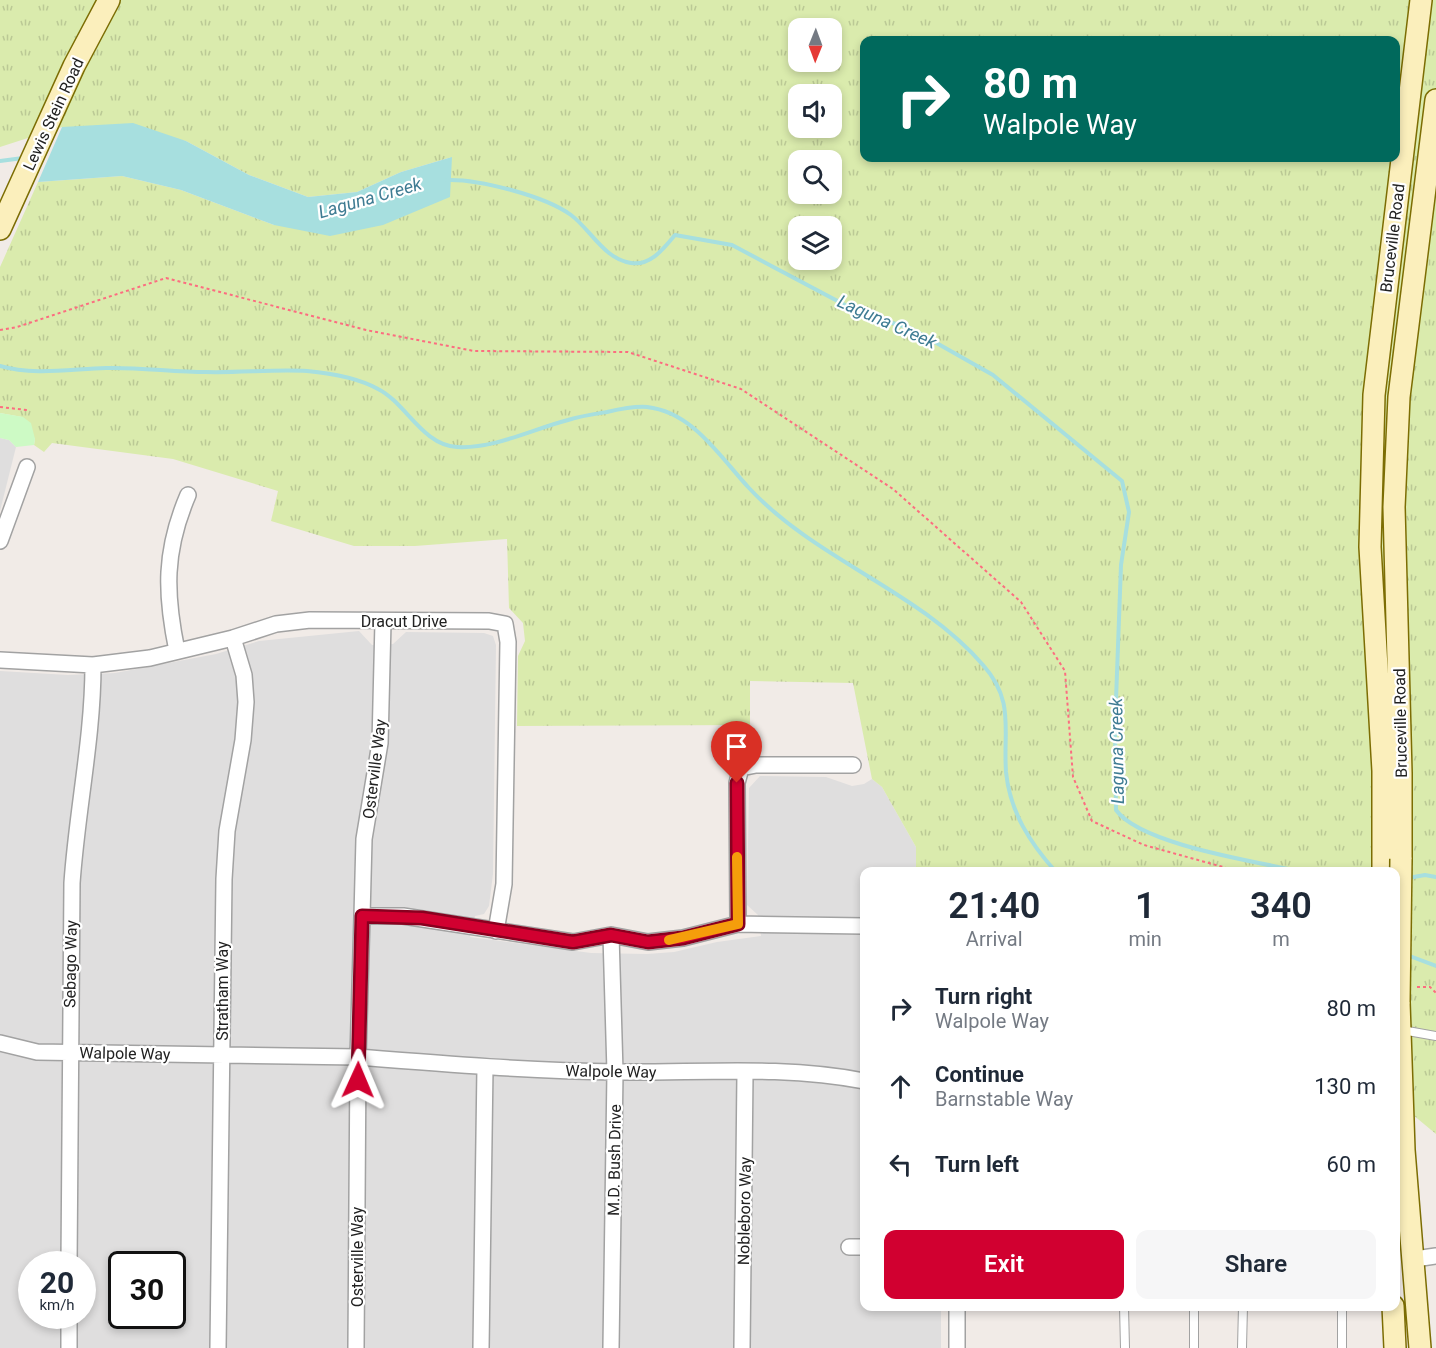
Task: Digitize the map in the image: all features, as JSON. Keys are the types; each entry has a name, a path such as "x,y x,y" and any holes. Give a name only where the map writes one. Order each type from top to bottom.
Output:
{"main road":[{"name":"Lewis Stein Road","path":"1,218 56,95 94,0"},
{"name":"Lewis Stein Road","path":"56,95 109,0"},
{"name":"Bruceville Road","path":"1389,863 1370,547 1374,394 1421,0"},
{"name":"Bruceville Road","path":"1389,863 1401,773 1394,507 1398,419 1417,240 1436,100"},
{"name":"Bruceville Road","path":"1400,1069 1404,1150 1426,1258 1420,1348"},
{"path":"1393,1311 1395,1348"}],"street":[{"path":"0,541 27,467"},
{"path":"177,651 168,598 169,560 171,540 188,495"},
{"name":"Dracut Drive","path":"0,660 93,665 150,658 233,638 276,624 298,621 489,621 505,624 508,642 504,884 496,931"},
{"name":"Osterville Way","path":"362,916 364,839 380,743 383,622"},
{"name":"Stratham Way","path":"219,1348 224,879 227,831 243,740 246,702 244,675 233,638"},
{"name":"Sebago Way","path":"69,1251 72,883 75,837 93,715 93,665"},
{"path":"738,924 737,783 741,768 756,765 853,765"},
{"path":"358,1057 362,916 403,916 573,942 611,935 648,942 683,938 738,924 860,926"},
{"name":"M.D. Bush Drive","path":"611,935 615,1072 612,1348"},
{"name":"Walpole Way","path":"0,1043 37,1052 358,1057 485,1067 615,1072 812,1074 860,1080"},
{"name":"Osterville Way","path":"356,1348 358,1057"},
{"path":"481,1348 485,1067"},
{"name":"Nobleboro Way","path":"742,1348 745,1073"},
{"path":"957,1311 957,1348"},
{"path":"69,1329 69,1348"}],"lane":[{"path":"1400,1029 1436,1036"},
{"path":"1124,1311 1125,1348"},
{"path":"1194,1311 1194,1348"},
{"path":"1242,1348 1243,1311"},
{"path":"1342,1311 1342,1348"}],"path":[{"path":"0,330 17,327 166,278 366,330 474,351 628,352 741,389 893,489 1021,602 1065,671 1073,777 1092,821 1144,845 1223,867"},
{"path":"0,407 27,410"}],"shaded area":[{"path":"0,438 9,440 16,447 0,511"},
{"path":"359,631 372,645 393,644 406,632 484,633 493,636 496,645 493,874 489,906 484,914 475,916 470,937 591,953 647,954 674,952 717,942 761,936 758,915 747,905 749,788 760,776 826,777 852,786 864,784 872,779 882,787 916,847 916,867 860,867 860,1311 941,1311 941,1348 0,1348 0,671 68,675 115,673 216,654 259,641"}],"green space":[{"path":"0,0 1436,0 1436,1134 1400,1104 1400,867 916,867 916,847 882,787 872,779 853,683 750,681 750,725 517,726 518,656 525,641 523,623 509,608 507,539 415,546 354,546 271,521 278,491 173,459 52,443 44,452 34,445 35,439 22,417 0,413 0,267 38,182 122,176 181,190 274,225 452,157 401,172 357,192 308,197 249,175 186,141 62,127 0,147"},
{"path":"0,413 23,417 31,423 35,439 34,445 16,447 9,440 0,438"}],"water":[{"path":"133,123 186,141 249,175 308,197 357,192 401,172 452,157 450,197 383,225 330,236 274,225 181,190 122,176 38,182 62,127"}],"waterway":[{"name":"Laguna Creek","path":"0,161 23,158"},
{"name":"Laguna Creek","path":"447,180 476,182 545,201 571,215 613,256 631,263 651,259 675,235 732,245 864,315 910,328 993,375 1122,481 1129,512 1121,565 1115,727 1116,810 1129,822 1175,842 1279,867"},
{"name":"Laguna Creek","path":"0,366 26,371 118,368 206,372 295,371 334,375 353,379 378,389 388,395 434,439 445,445 457,447 499,442 587,415 627,408 647,407 678,417 704,438 749,488 776,513 805,536 929,616 983,665 993,678 1004,703 1006,772 1012,800 1030,838 1052,867"},
{"name":"Laguna Creek","path":"1408,878 1425,875 1436,877"},
{"name":"Laguna Creek","path":"1407,955 1436,966"}],"slow traffic":[{"path":"669,940 738,924 737,857"}],"route":[{"path":"358,1080 362,916 422,918 573,942 611,935 648,942 683,938 738,924 737,783"}]}
